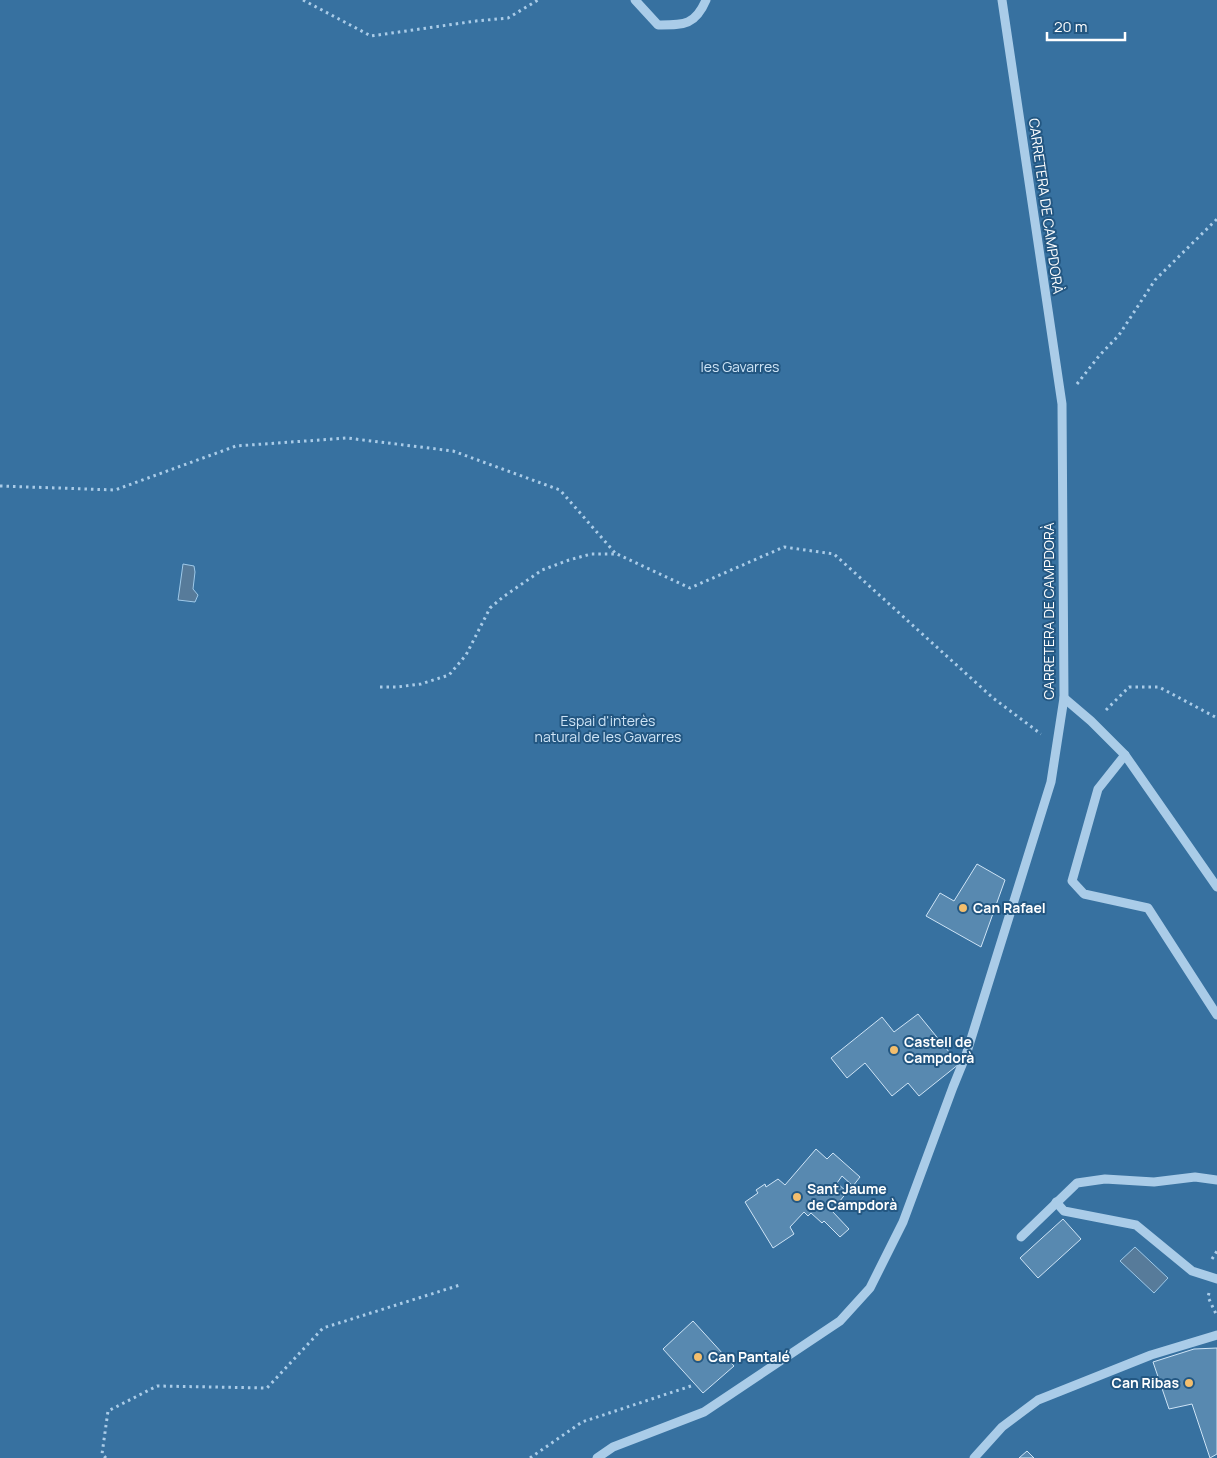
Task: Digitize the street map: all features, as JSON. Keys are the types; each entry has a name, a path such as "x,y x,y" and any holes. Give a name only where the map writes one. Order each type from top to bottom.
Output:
{"street":[{"path":"635,0 658,25 683,25 692,20 706,0"},
{"name":"CARRETERA DE CAMPDORÀ","path":"597,1458 613,1447 704,1412 840,1321 870,1288 903,1222 966,1055 1051,782 1064,698 1062,404 1002,0"},
{"path":"1064,698 1091,721 1125,755 1217,887"},
{"path":"1125,755 1098,789 1072,881 1084,894 1148,908 1217,1015"},
{"path":"1021,1237 1077,1183 1105,1179 1154,1182 1195,1177 1217,1180"},
{"path":"1056,1202 1064,1211 1136,1225 1192,1271 1217,1279"},
{"path":"974,1458 1002,1427 1038,1400 1151,1355 1216,1337"}],"path":[{"path":"303,0 371,36 508,18 538,0"},
{"path":"1062,404 1098,356 1120,335 1155,280 1217,219"},
{"path":"0,486 115,490 236,446 347,438 453,451 560,490 617,554 690,588 784,547 834,554 993,698 1056,746"},
{"path":"380,687 421,684 449,675 466,655 490,608 503,597 542,570 591,554 617,554"},
{"path":"1091,721 1108,708 1128,687 1159,687 1217,718"},
{"path":"106,1458 102,1454 108,1411 157,1386 267,1388 323,1328 460,1285"},
{"path":"530,1458 582,1422 691,1386"}],"green space":[{"name":"Espai d'interès natural de les Gavarres","path":"0,0 1217,0 1217,1458 0,1458"}],"shaded area":[{"path":"183,564 194,566 193,589 198,595 195,602 178,600"},
{"path":"1135,1247 1168,1278 1154,1293 1120,1261"}],"building":[{"name":"Can Rafael","path":"977,864 1005,880 981,947 926,916 940,893 954,901"},
{"name":"Castell de Campdorà","path":"918,1014 959,1064 919,1096 908,1083 892,1096 865,1063 847,1078 831,1058 882,1017 894,1032"},
{"name":"Sant Jaume de Campdorà","path":"816,1149 827,1159 833,1153 860,1177 853,1186 842,1176 837,1183 847,1192 832,1211 849,1229 840,1237 824,1221 822,1223 811,1213 808,1216 804,1212 790,1227 794,1234 773,1248 745,1202 758,1193 756,1190 765,1184 766,1187 778,1179 785,1185"},
{"path":"1063,1219 1081,1239 1038,1278 1020,1258"},
{"name":"Can Pantalé","path":"693,1321 734,1366 703,1393 663,1349"},
{"name":"Can Ribas","path":"1217,1348 1217,1454 1210,1458 1192,1404 1169,1409 1153,1362 1194,1349"},
{"path":"1027,1451 1034,1458 1019,1458"}],"place":[{"name":"Can Rafael","path":"963,908"},
{"name":"Castell de Campdorà","path":"894,1050"},
{"name":"Sant Jaume de Campdorà","path":"797,1197"},
{"name":"Can Pantalé","path":"698,1357"},
{"name":"Can Ribas","path":"1189,1383"}],"park label":[{"name":"les Gavarres","path":"740,367"}]}
